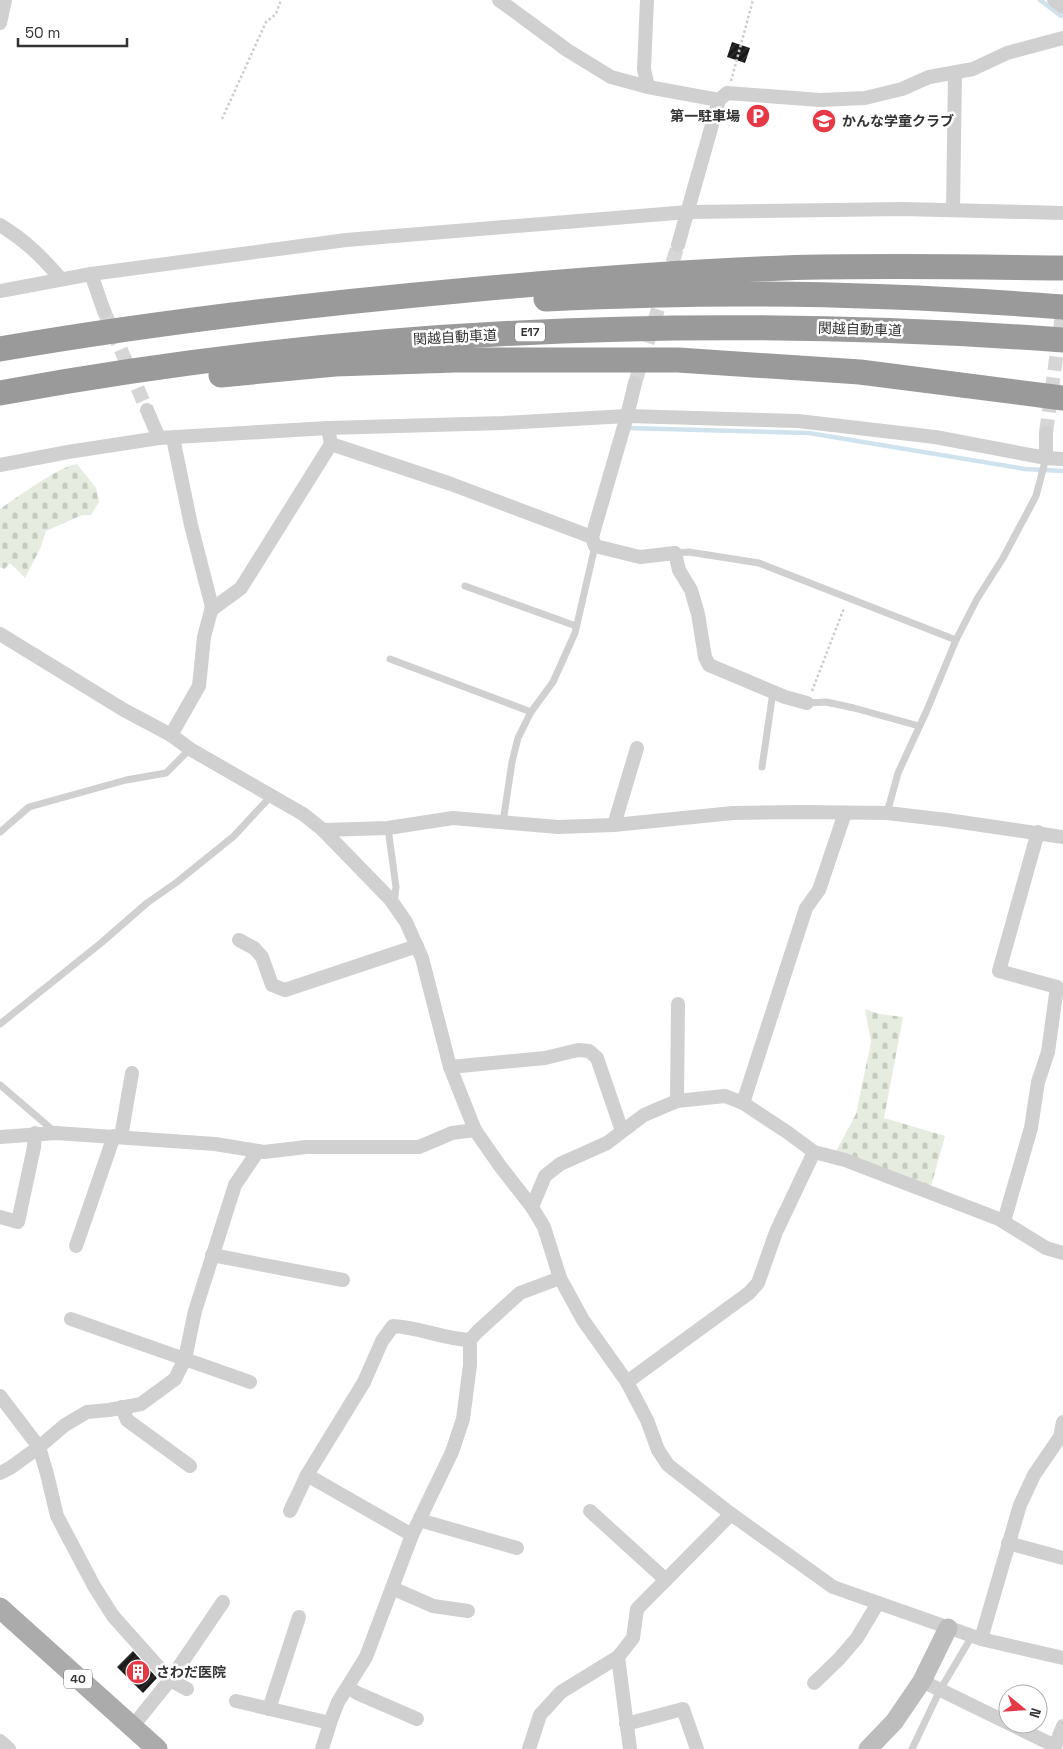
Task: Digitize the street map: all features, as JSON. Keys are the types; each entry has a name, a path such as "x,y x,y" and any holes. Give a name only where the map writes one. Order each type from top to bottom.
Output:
{"highway":[{"path":"0,349 86,334 220,316 367,299 567,281 786,268 1063,268"},
{"path":"0,360 181,330 291,317 416,306 521,300 638,295 744,294 871,296 1063,307"},
{"name":"関越自動車道","path":"0,393 66,380 186,362 413,339 523,333 747,327 866,329 1063,340"},
{"path":"0,397 335,364 455,360 583,359 678,360 851,372 1063,398"}],"main road":[{"name":"40","path":"0,1608 157,1749"}],"street":[{"path":"0,23 4,0"},
{"path":"499,0 566,50 611,77 648,87 723,97 820,100 865,98 902,89 929,76 955,73 973,68 1007,52 1063,38"},
{"path":"646,0 644,68 648,87"},
{"path":"1054,0 1063,7"},
{"path":"953,210 955,73"},
{"path":"678,245 723,97"},
{"path":"0,290 91,274 346,240 688,212 903,209 1063,212"},
{"path":"0,225 20,237 61,279"},
{"path":"91,274 104,311"},
{"path":"593,541 635,383"},
{"path":"148,410 158,438"},
{"path":"0,465 158,438 328,428 503,423 627,416 798,421 935,437 1046,461 1063,459"},
{"path":"211,610 241,588 332,444 328,428"},
{"path":"1046,433 1046,461"},
{"path":"171,735 198,686 204,637 212,607 191,525 173,438"},
{"path":"332,444 451,484 593,541 640,557 675,553 679,570 691,590 698,614 705,657 709,665 773,692 807,703"},
{"path":"0,634 124,710 171,735 190,749 303,814 323,830 394,905 406,922 422,958 450,1067 475,1130 544,1227 560,1278 583,1320 627,1382 647,1420 658,1450 668,1465 833,1587 976,1637 1063,1658"},
{"path":"614,825 637,748"},
{"path":"323,830 388,828 453,818 558,827 614,825 732,813 887,813 1038,832 1063,837"},
{"path":"743,1103 806,908 819,890 844,813"},
{"path":"1004,1221 1031,1128 1038,1082 1048,1052 1057,987 999,972 1038,832"},
{"path":"239,940 254,948 262,957 272,985 285,990 417,946"},
{"path":"677,1101 678,1004"},
{"path":"450,1067 544,1058 578,1050 589,1051 597,1058 622,1131"},
{"path":"76,1246 118,1137 132,1073"},
{"path":"532,1208 545,1176 560,1164 607,1143 644,1115 677,1101 725,1096 743,1103 814,1152 845,1160 1004,1221 1046,1248 1063,1253"},
{"path":"0,1136 56,1133 215,1144 264,1152 306,1147 419,1147 452,1133 475,1130"},
{"path":"0,1217 18,1222 34,1147 35,1133"},
{"path":"0,1473 39,1447 64,1425 88,1412 142,1404 175,1379 185,1359 195,1311 234,1185 258,1151"},
{"path":"627,1382 749,1293 758,1283 776,1232 814,1152"},
{"path":"212,1255 343,1280"},
{"path":"322,1749 338,1702 366,1657 412,1535 452,1452 463,1419 470,1365 470,1340 520,1293 560,1278"},
{"path":"72,1319 250,1382"},
{"path":"290,1511 307,1475 364,1382 382,1341 392,1326 405,1326 458,1340 470,1340"},
{"path":"0,1396 39,1447 57,1516 94,1586 113,1616 170,1680 187,1689"},
{"path":"122,1407 127,1420 190,1466"},
{"path":"976,1637 1020,1505 1034,1475 1062,1437 1063,1422"},
{"path":"307,1475 412,1535"},
{"path":"590,1511 666,1580"},
{"path":"529,1749 540,1715 561,1692 618,1657 633,1638 637,1609 732,1514"},
{"path":"420,1518 426,1522 517,1548"},
{"path":"1008,1543 1063,1558"},
{"path":"392,1588 433,1606 468,1611"},
{"path":"132,1727 170,1680 223,1602"},
{"path":"814,1683 840,1659 857,1638 878,1603"},
{"path":"270,1709 299,1617"},
{"path":"868,1749 894,1722 922,1681 948,1628"},
{"path":"618,1657 630,1749"},
{"path":"922,1681 998,1719"},
{"path":"348,1687 357,1694 417,1719"},
{"path":"236,1700 330,1723"},
{"path":"626,1724 683,1709 697,1749"},
{"path":"1028,1734 1055,1748 1063,1726"},
{"path":"0,1741 10,1749"}],"lane":[{"path":"887,813 898,773 956,640 977,599 1003,558 1036,496 1046,461"},
{"path":"503,822 512,762 518,738 531,712 553,682 575,633 593,541"},
{"path":"675,553 689,552 758,563 956,640"},
{"path":"465,586 576,626"},
{"path":"390,659 531,712"},
{"path":"762,767 773,692"},
{"path":"807,703 826,702 918,726"},
{"path":"0,832 29,807 126,780 166,773 190,749"},
{"path":"0,1024 102,943 147,902 177,882 234,836 270,796"},
{"path":"388,828 396,887 394,905"},
{"path":"0,1085 56,1133"},
{"path":"912,1749 940,1690 976,1637"}],"path":[{"path":"222,120 266,22 276,14 281,0"},
{"path":"723,97 753,0"},
{"path":"807,703 848,597"}],"green space":[{"path":"77,464 96,488 99,502 91,515 82,515 46,531 41,547 25,578 10,563 4,569 0,567 0,509 49,476"},
{"path":"865,1009 879,1014 903,1017 884,1118 945,1136 930,1190 835,1153 856,1114 871,1042"}],"building":[{"path":"732,42 750,48 745,63 727,57"},
{"name":"さわだ医院","path":"133,1651 157,1678 143,1693 117,1667"}],"waterway":[{"path":"1040,0 1061,16"},
{"path":"628,428 809,433 1025,469 1063,471"}],"tunnel":[{"path":"635,383 678,245"},
{"path":"1046,433 1063,307"},
{"path":"104,311 147,410"}],"place":[{"name":"第一駐車場","path":"758,116"},
{"name":"かんな学童クラブ","path":"824,121"},
{"name":"さわだ医院","path":"138,1672"}]}
